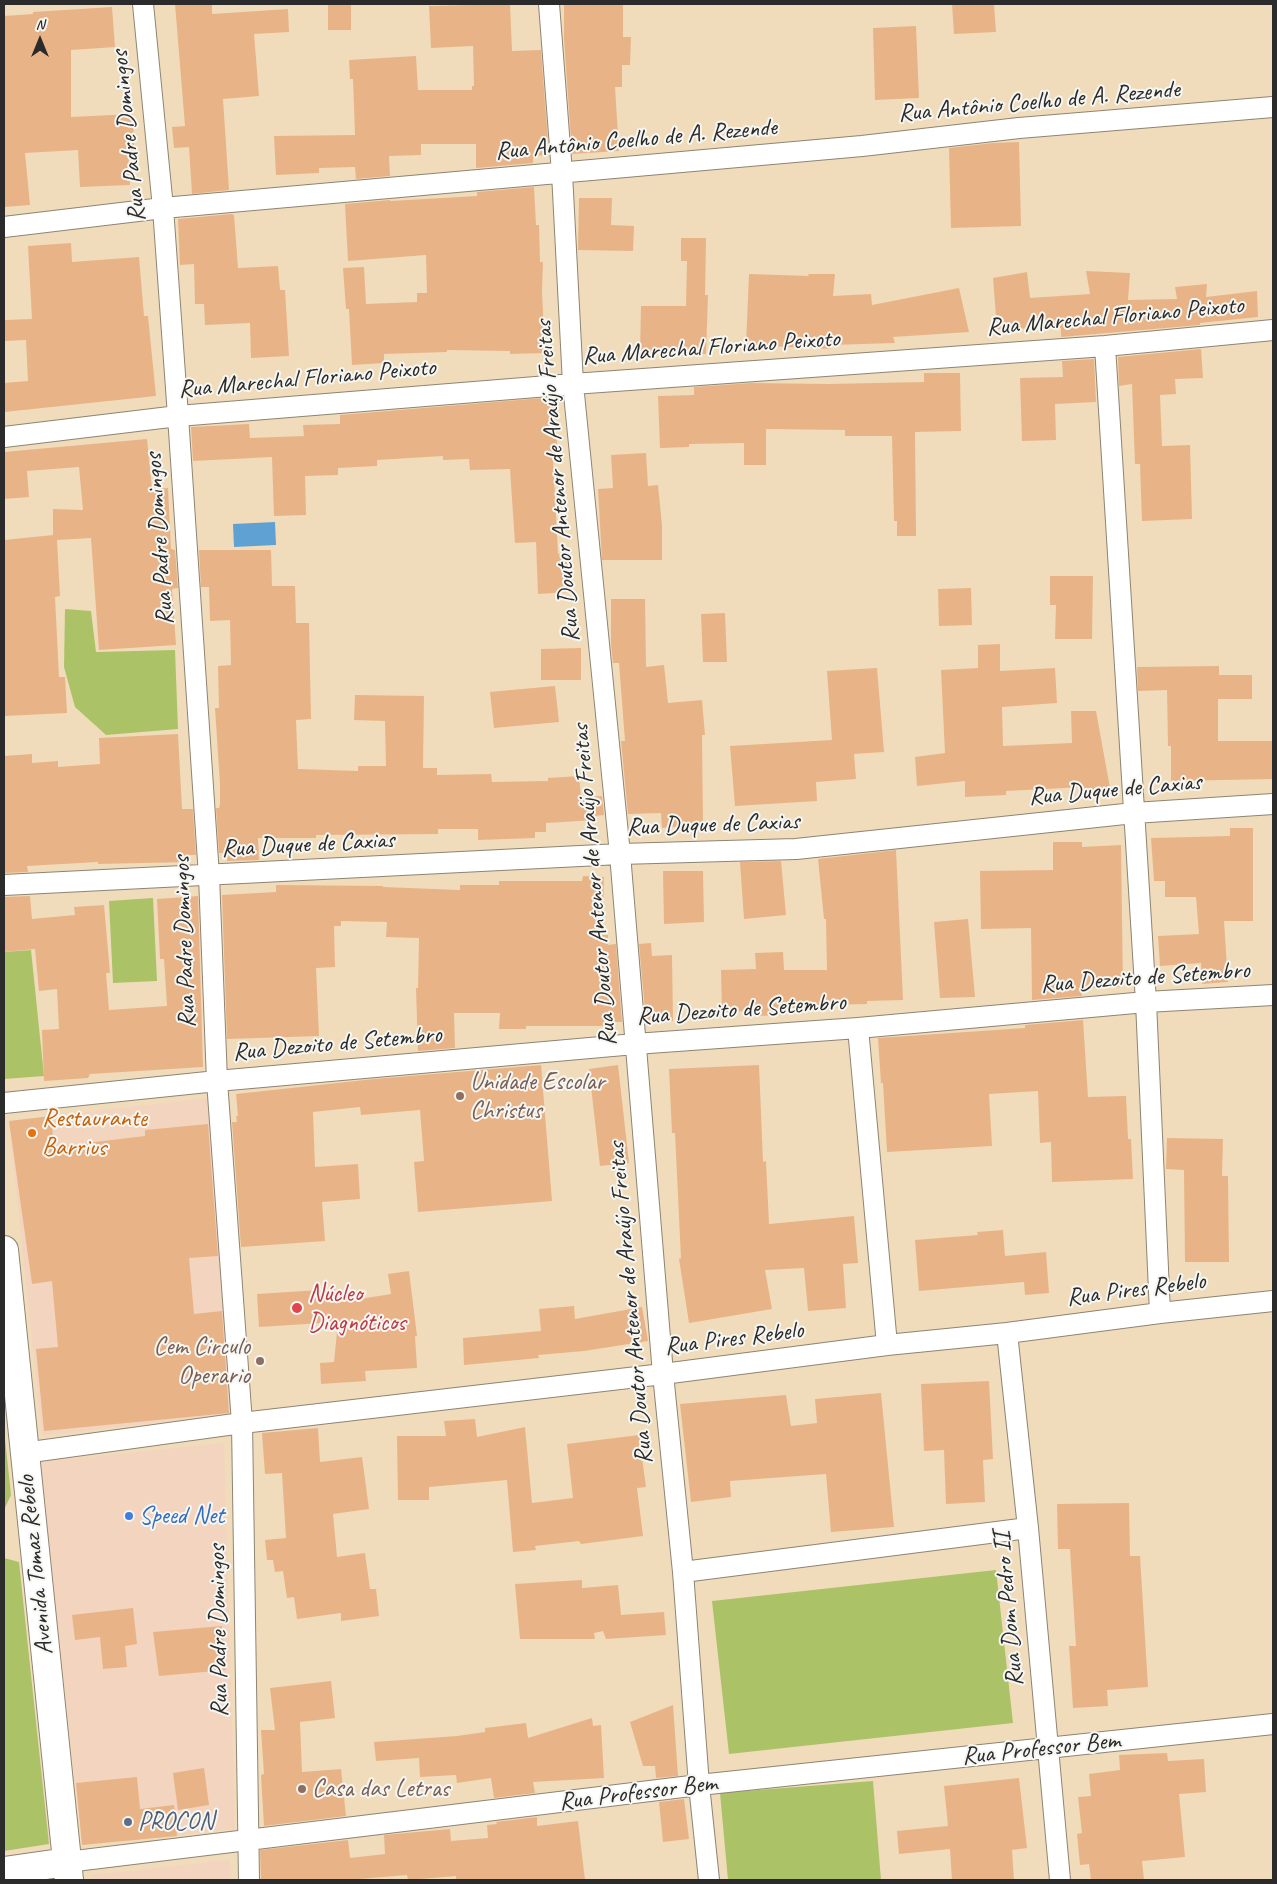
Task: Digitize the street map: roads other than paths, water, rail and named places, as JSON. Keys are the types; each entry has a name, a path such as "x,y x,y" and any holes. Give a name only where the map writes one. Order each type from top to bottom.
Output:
{"main road":[{"name":"Avenida Tomaz Rebelo","path":"4,1250 68,1871"},
{"name":"Rua Professor Bem","path":"4,1871 68,1871"}],"street":[{"name":"Rua Padre Domingos","path":"143,4 163,208 178,416 210,876 217,1082 242,1423 249,1880"},
{"name":"Rua Doutor Antenor de Araújo Freitas","path":"549,4 562,173 573,384 620,854 663,1374 683,1572 699,1785 709,1880"},
{"name":"Rua Antônio Coelho de A. Rezende","path":"4,228 163,208 862,146 1019,128 1273,107"},
{"name":"Rua Marechal Floriano Peixoto","path":"4,437 178,416 573,384 1104,346 1273,330"},
{"path":"1104,346 1146,1002 1160,1313"},
{"name":"Rua Duque de Caxias","path":"4,886 620,854 796,849 1134,813 1273,804"},
{"name":"Rua Dezoito de Setembro","path":"4,1103 635,1044 858,1028 1146,1002 1273,995"},
{"path":"858,1028 887,1345"},
{"name":"Rua Pires Rebelo","path":"24,1453 242,1423 1273,1300"},
{"name":"Rua Dom Pedro II","path":"1007,1333 1028,1528 1060,1880"},
{"path":"683,1572 1028,1528"},
{"name":"Rua Professor Bem","path":"68,1871 249,1839 699,1785 1273,1724"}],"water":[{"path":"275,522 276,545 234,547 233,524"}],"place":[{"name":"Unidade Escolar Christus","path":"460,1096"},
{"name":"Restaurante Barrius","path":"32,1133"},
{"name":"Núcleo Diagnóticos","path":"297,1308"},
{"name":"Cem Circulo Operario","path":"260,1361"},
{"name":"Speed Net","path":"129,1516"},
{"name":"Casa das Letras","path":"302,1789"},
{"name":"PROCON","path":"128,1822"}]}
